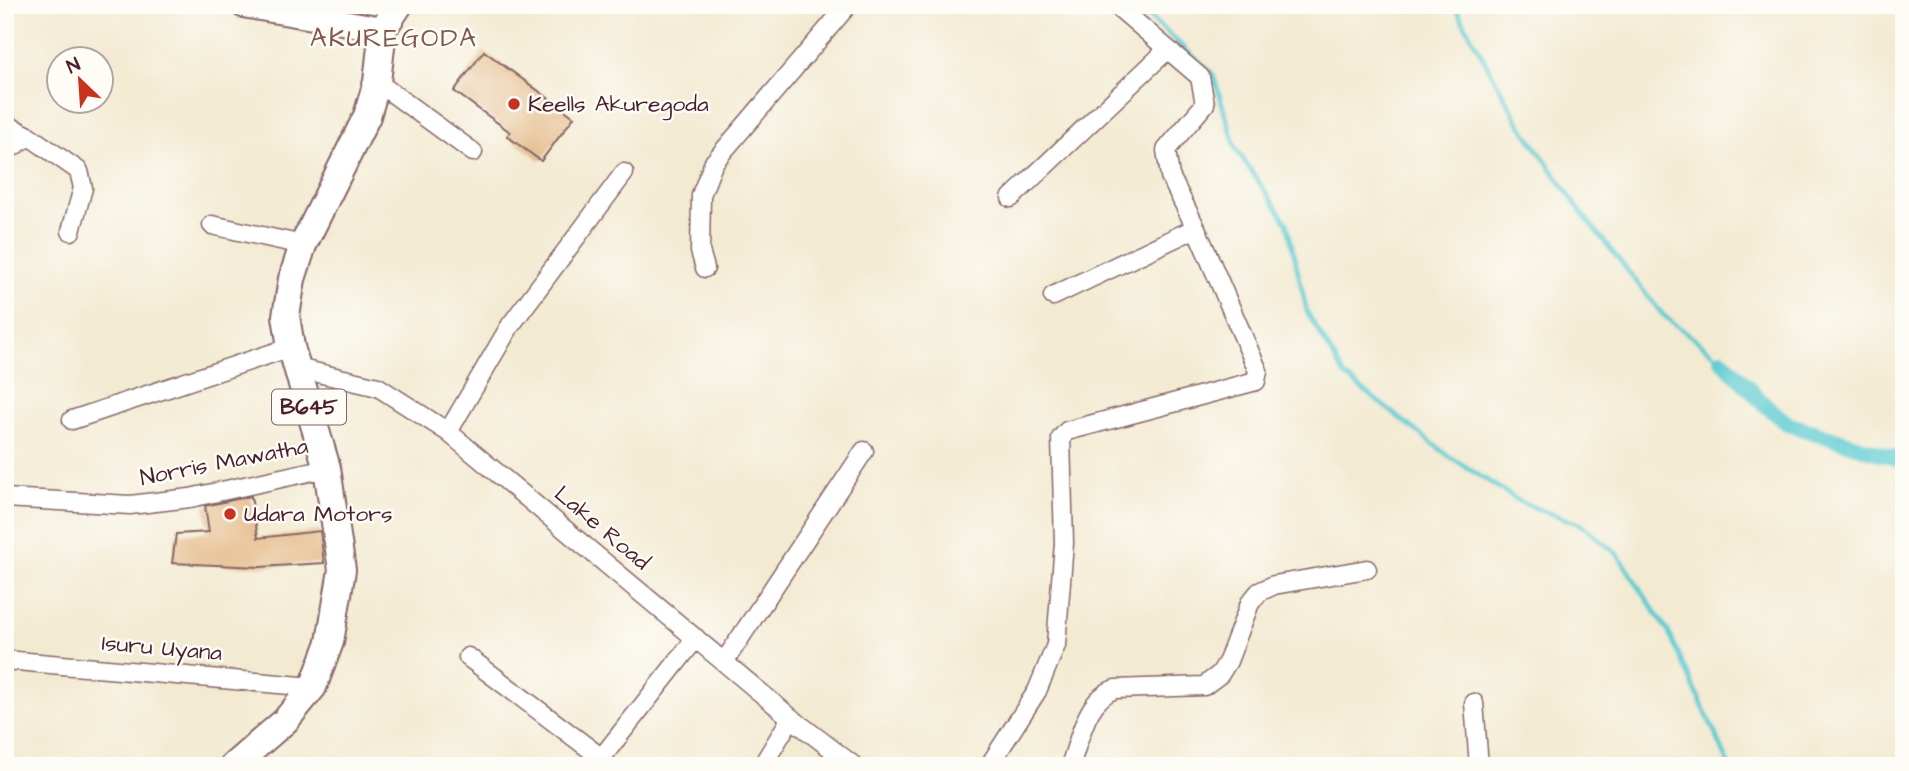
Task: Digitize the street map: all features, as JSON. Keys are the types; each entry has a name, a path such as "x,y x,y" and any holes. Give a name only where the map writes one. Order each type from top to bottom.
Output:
{"main road":[{"name":"B645","path":"233,766 285,721 313,687 330,642 342,570 327,468 294,357 286,316 292,279 303,246 367,116 377,82 383,29 399,5"}],"street":[{"path":"243,5 383,29"},
{"path":"705,268 700,251 701,195 714,162 848,5"},
{"path":"989,766 1037,691 1056,645 1064,543 1061,438 1067,431 1256,381 1258,370 1196,228 1170,176 1166,150 1205,104 1200,77 1116,5"},
{"path":"1011,198 1167,50"},
{"path":"377,82 473,152"},
{"path":"5,124 29,136 79,170 83,188 71,231"},
{"path":"5,152 29,136"},
{"path":"447,432 510,326 624,173"},
{"path":"212,225 303,246"},
{"path":"1053,296 1196,228"},
{"path":"72,420 294,357"},
{"name":"Lake Road","path":"294,357 378,387 447,432 791,718 854,766"},
{"path":"724,662 864,451"},
{"name":"Norris Mawatha","path":"5,498 130,505 190,498 327,468"},
{"path":"1070,766 1094,702 1102,694 1115,690 1204,686 1220,674 1228,661 1250,603 1259,592 1274,585 1367,569"},
{"path":"468,657 599,762 696,638"},
{"name":"Isuru Uyana","path":"5,660 313,687"},
{"path":"1474,703 1479,766"},
{"path":"762,766 791,718"}],"building":[{"name":"Keells Akuregoda","path":"484,51 574,117 541,161 507,136 510,132 454,91"},
{"name":"Udara Motors","path":"251,496 258,538 320,531 324,563 260,567 172,563 176,534 209,532 205,506"}],"waterway":[{"path":"1136,5 1213,74 1236,149 1287,223 1307,312 1345,376 1446,454 1522,503 1582,525 1618,555 1669,633 1730,766"},
{"path":"1454,5 1518,121 1581,212 1663,315 1722,360"},
{"path":"1722,360 1762,402 1788,424 1904,461"}],"place":[{"name":"Keells Akuregoda","path":"514,104"},
{"name":"Udara Motors","path":"230,514"}],"district":[{"name":"AKUREGODA","path":"394,38"}]}
